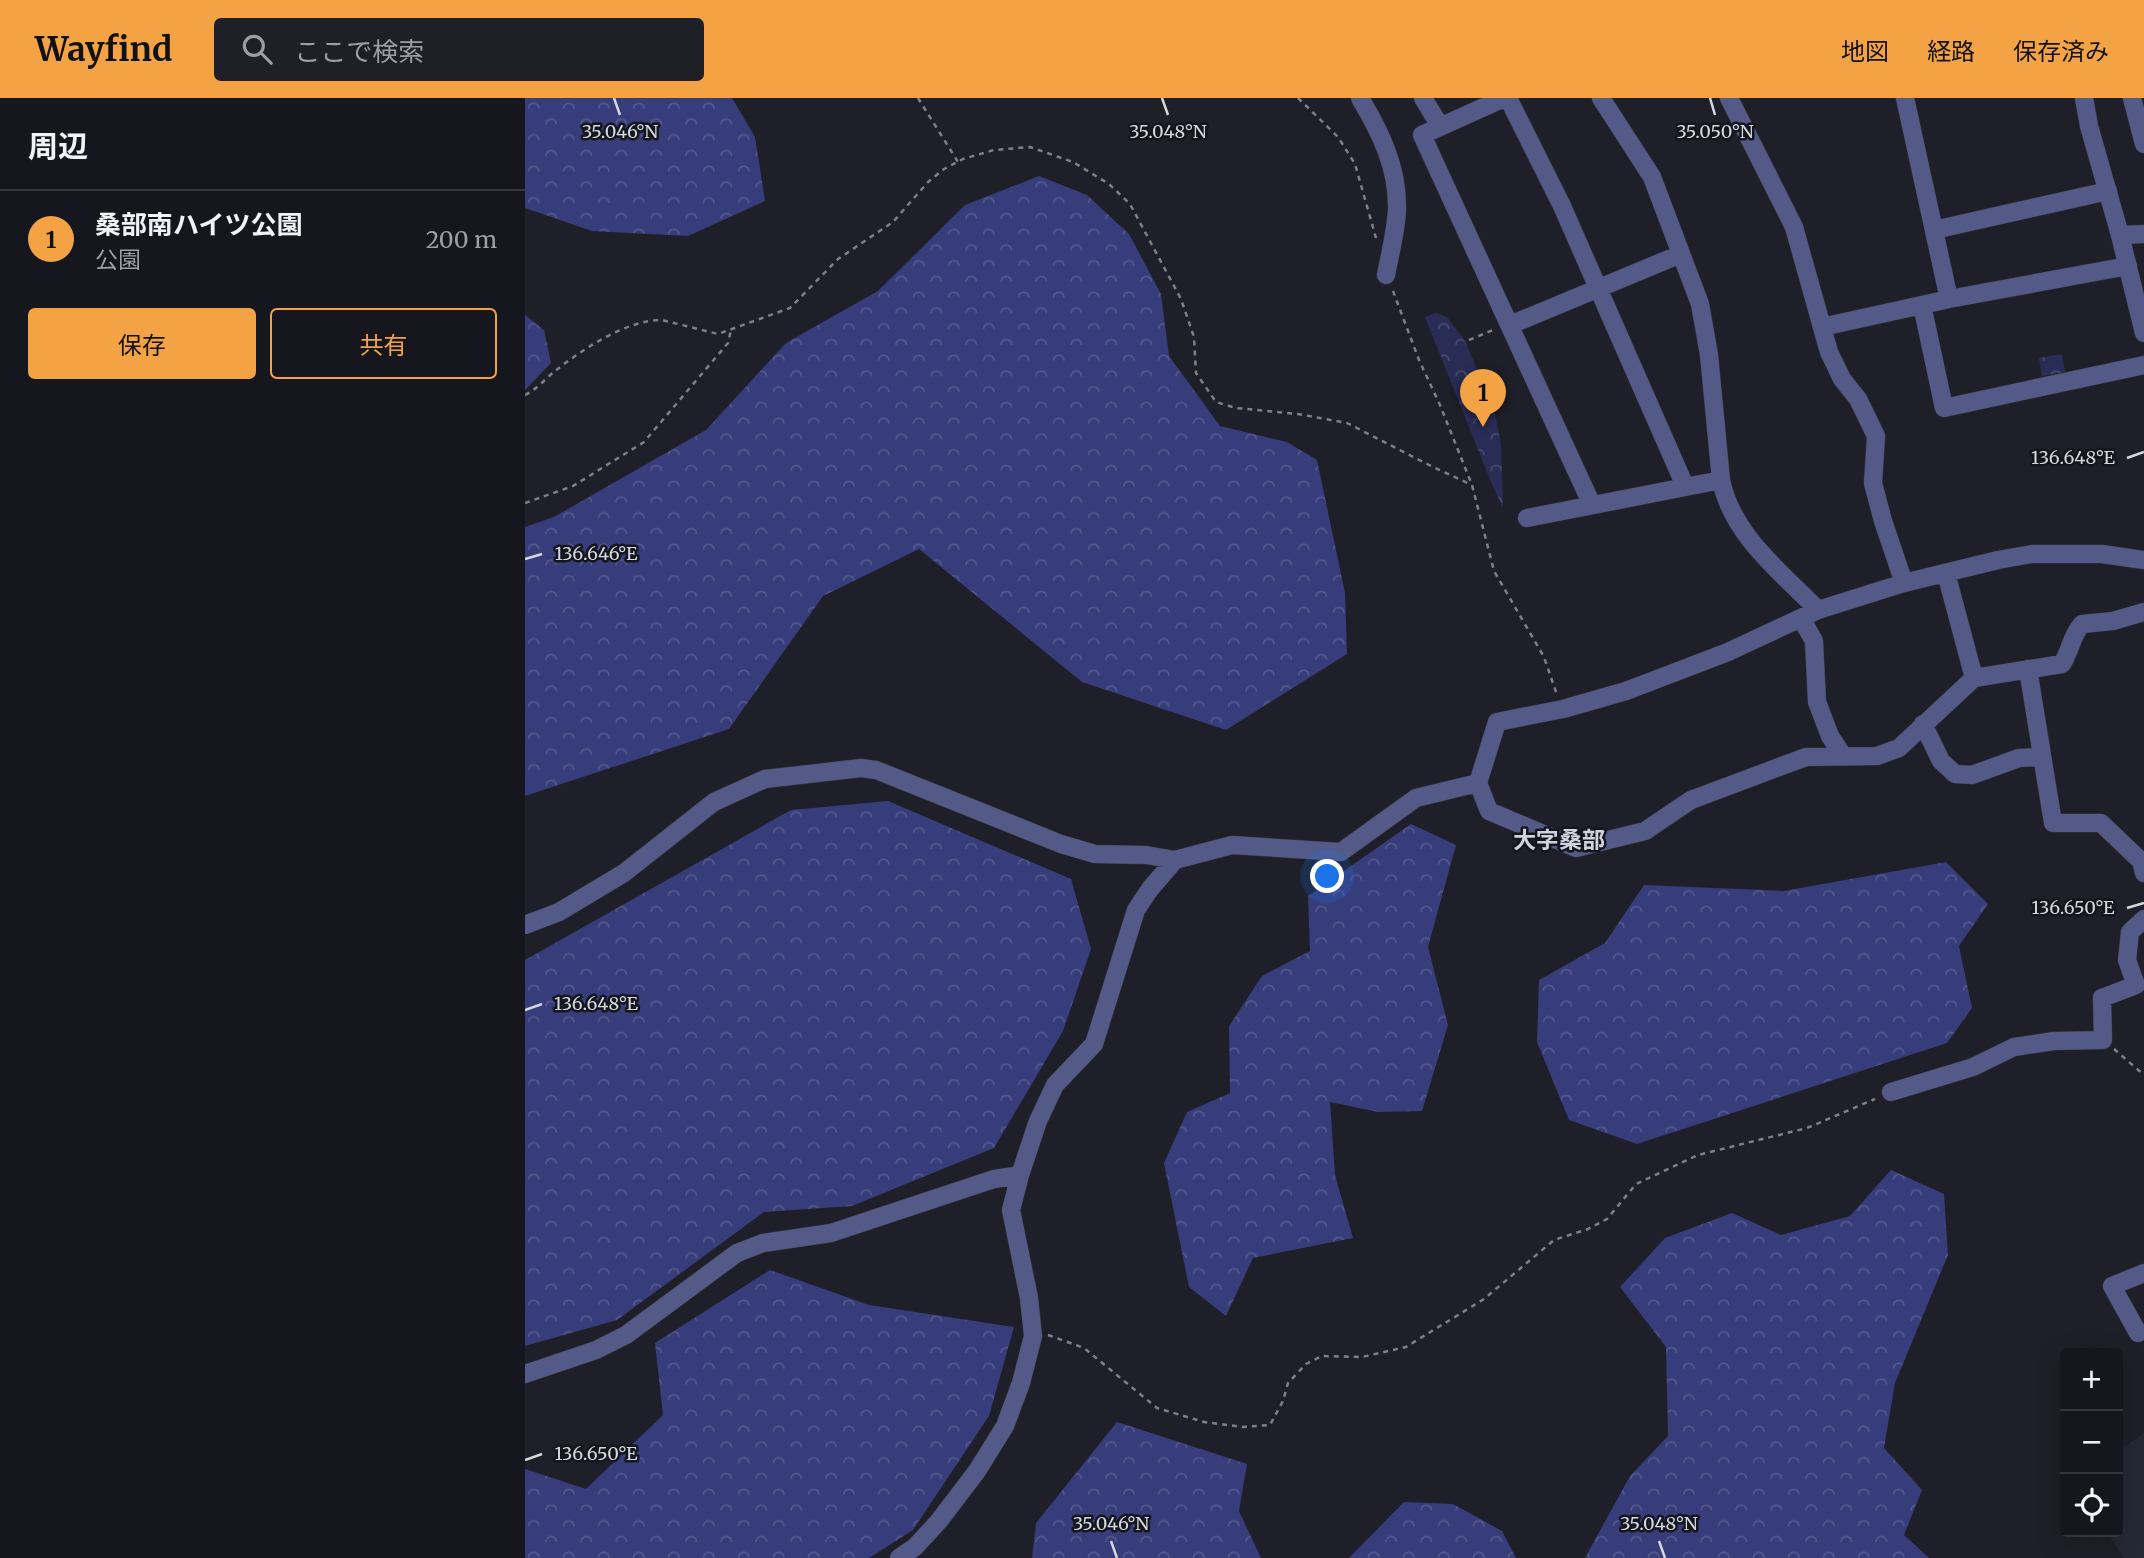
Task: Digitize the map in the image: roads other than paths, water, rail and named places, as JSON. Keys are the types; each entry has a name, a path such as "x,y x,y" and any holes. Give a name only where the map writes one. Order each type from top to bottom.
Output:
{"street":[{"path":"1360,98 1385,143 1394,185 1397,210 1387,275"},
{"path":"1423,98 1440,126"},
{"path":"1592,505 1422,135 1506,98 1562,206 1685,486"},
{"path":"1601,98 1652,177 1700,304 1709,355 1721,480 1731,514 1748,538 1818,610"},
{"path":"1729,98 1794,228 1829,352 1842,379 1858,399 1876,436 1873,483 1904,583"},
{"path":"1905,98 1949,299"},
{"path":"2084,98 2144,333"},
{"path":"2132,98 2144,144"},
{"path":"1934,230 2108,191"},
{"path":"2120,235 2144,234"},
{"path":"1510,324 1681,254"},
{"path":"1822,327 1949,299 2127,266"},
{"path":"1922,305 1944,408 2144,365"},
{"path":"1527,519 1721,480"},
{"path":"2144,560 2102,554 2032,554 1904,583 1818,610 1670,676 1563,709 1497,722 1478,783 1489,811 1576,848 1645,831 1691,800 1806,757 1877,756 1899,748 1974,678 2062,664 2069,654 2073,635 2081,624 2113,621 2144,612"},
{"path":"1946,573 1974,678"},
{"path":"1801,618 1814,641 1817,702 1830,736 1843,756"},
{"path":"2028,669 2053,823 2102,823 2141,861 2144,873"},
{"path":"1923,724 1941,761 1955,774 1972,775 2019,758 2042,757"},
{"path":"525,925 559,912 624,873 714,802 765,779 861,768 876,770 1061,844 1095,854 1146,855 1175,860 1232,845 1341,852 1416,798 1478,783"},
{"path":"899,1558 915,1547 939,1521 977,1471 1005,1426 1021,1382 1033,1336 1029,1298 1011,1210 1020,1175 1038,1121 1055,1085 1094,1044 1136,911 1150,889 1175,860"},
{"path":"1891,1092 1973,1067 2014,1047 2054,1041 2103,1040 2102,998 2140,988 2127,960 2130,932 2144,919"},
{"path":"525,1374 596,1350 626,1335 737,1253 763,1243 831,1233 994,1179 1020,1175"},
{"path":"2138,1333 2112,1286 2144,1273"}],"place":[{"name":"桑部南ハイツ公園","path":"1483,427"}],"district":[{"name":"大字桑部","path":"1559,840"}]}
